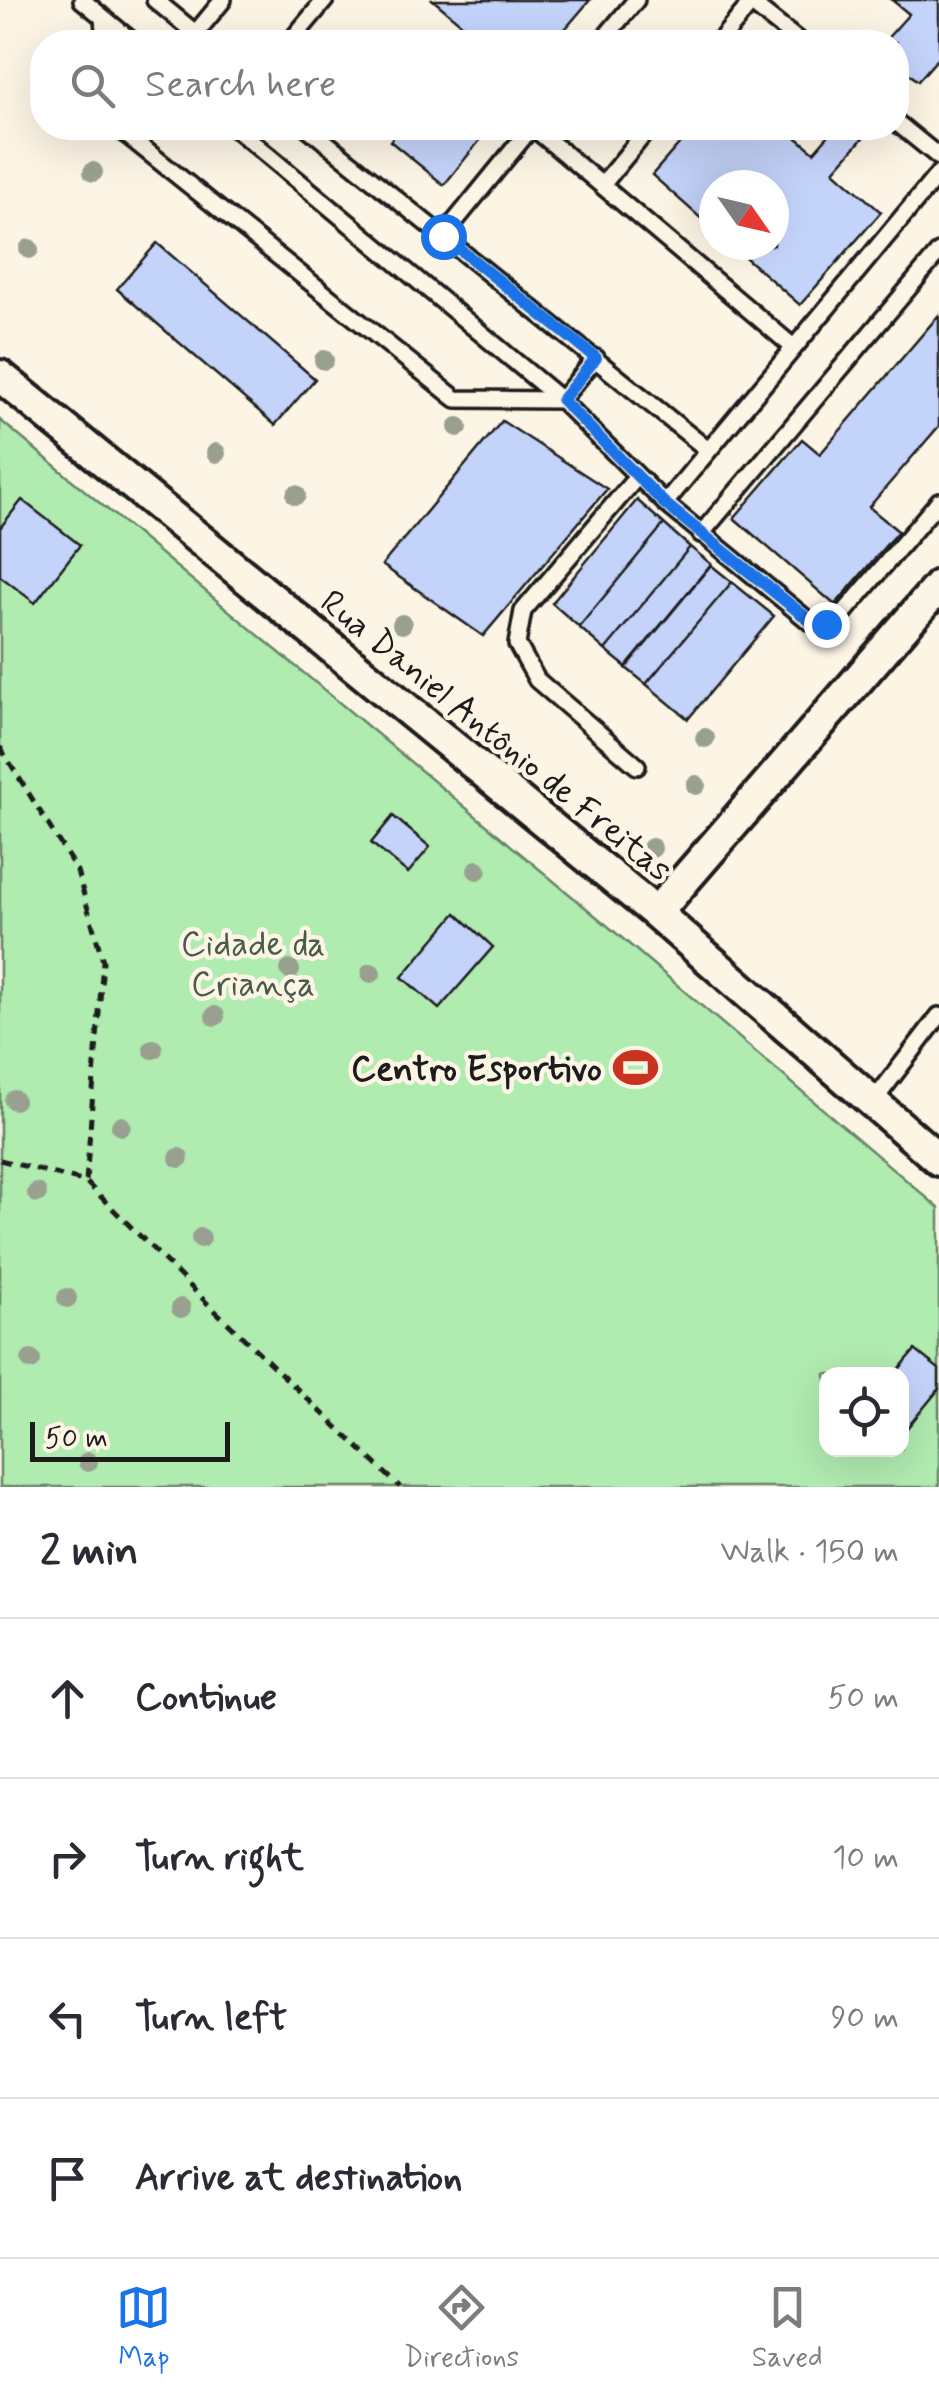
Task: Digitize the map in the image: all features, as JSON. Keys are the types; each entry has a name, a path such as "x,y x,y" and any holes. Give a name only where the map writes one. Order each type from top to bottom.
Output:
{"street":[{"name":"Rua Daniel Antônio de Freitas","path":"0,376 656,913 939,1160"},
{"path":"656,913 939,586"}],"lane":[{"path":"82,0 118,30"},
{"path":"154,0 190,30"},
{"path":"205,30 222,0"},
{"path":"300,30 324,0"},
{"path":"611,30 636,0"},
{"path":"729,30 753,2 786,30"},
{"path":"104,18 104,30"},
{"path":"909,132 939,156"},
{"path":"133,140 456,400 562,400"},
{"path":"248,140 562,400 664,503 809,620 826,624 843,614 939,501"},
{"path":"323,140 708,450"},
{"path":"443,236 522,140"},
{"path":"547,140 792,346"},
{"path":"602,185 639,140"},
{"path":"664,503 939,173"},
{"path":"701,534 939,252"},
{"path":"562,400 596,358"},
{"path":"636,478 523,611 517,644 537,680 637,766"},
{"path":"873,1102 939,1016"}],"path":[{"path":"0,747 77,872 103,961 86,1182"},
{"path":"0,1160 86,1182 400,1487"}],"green space":[{"name":"Cidade da Criança","path":"0,420 609,927 939,1208 939,1487 0,1487"}],"building":[{"path":"433,0 590,0 564,30 469,30"},
{"path":"892,0 939,0 939,57 918,81 909,74 909,30 895,30 909,14"},
{"path":"391,140 480,140 444,185"},
{"path":"683,140 800,140 814,152 824,140 861,140 834,171 881,212 800,305 748,260 789,260 789,170 699,170 699,217 652,175"},
{"path":"157,243 315,379 275,425 117,289"},
{"path":"939,315 939,426 869,507 898,531 835,605 734,518 802,439 820,454"},
{"path":"502,421 607,489 483,636 382,565"},
{"path":"22,500 80,545 35,603 0,576 0,528"},
{"path":"637,500 664,524 579,627 552,603"},
{"path":"664,524 690,547 605,650 579,627"},
{"path":"690,547 711,564 626,667 605,650"},
{"path":"711,565 732,582 646,684 626,668"},
{"path":"732,582 774,616 688,719 646,684"},
{"path":"393,816 430,847 408,873 371,843"},
{"path":"456,913 493,947 439,1009 402,977"},
{"path":"915,1350 939,1369 939,1389 909,1425 909,1367 901,1367"}],"place":[{"name":"Centro Esportivo","path":"635,1068"}],"route":[{"path":"443,236 596,358 562,400 636,478 809,620 826,624"}]}
